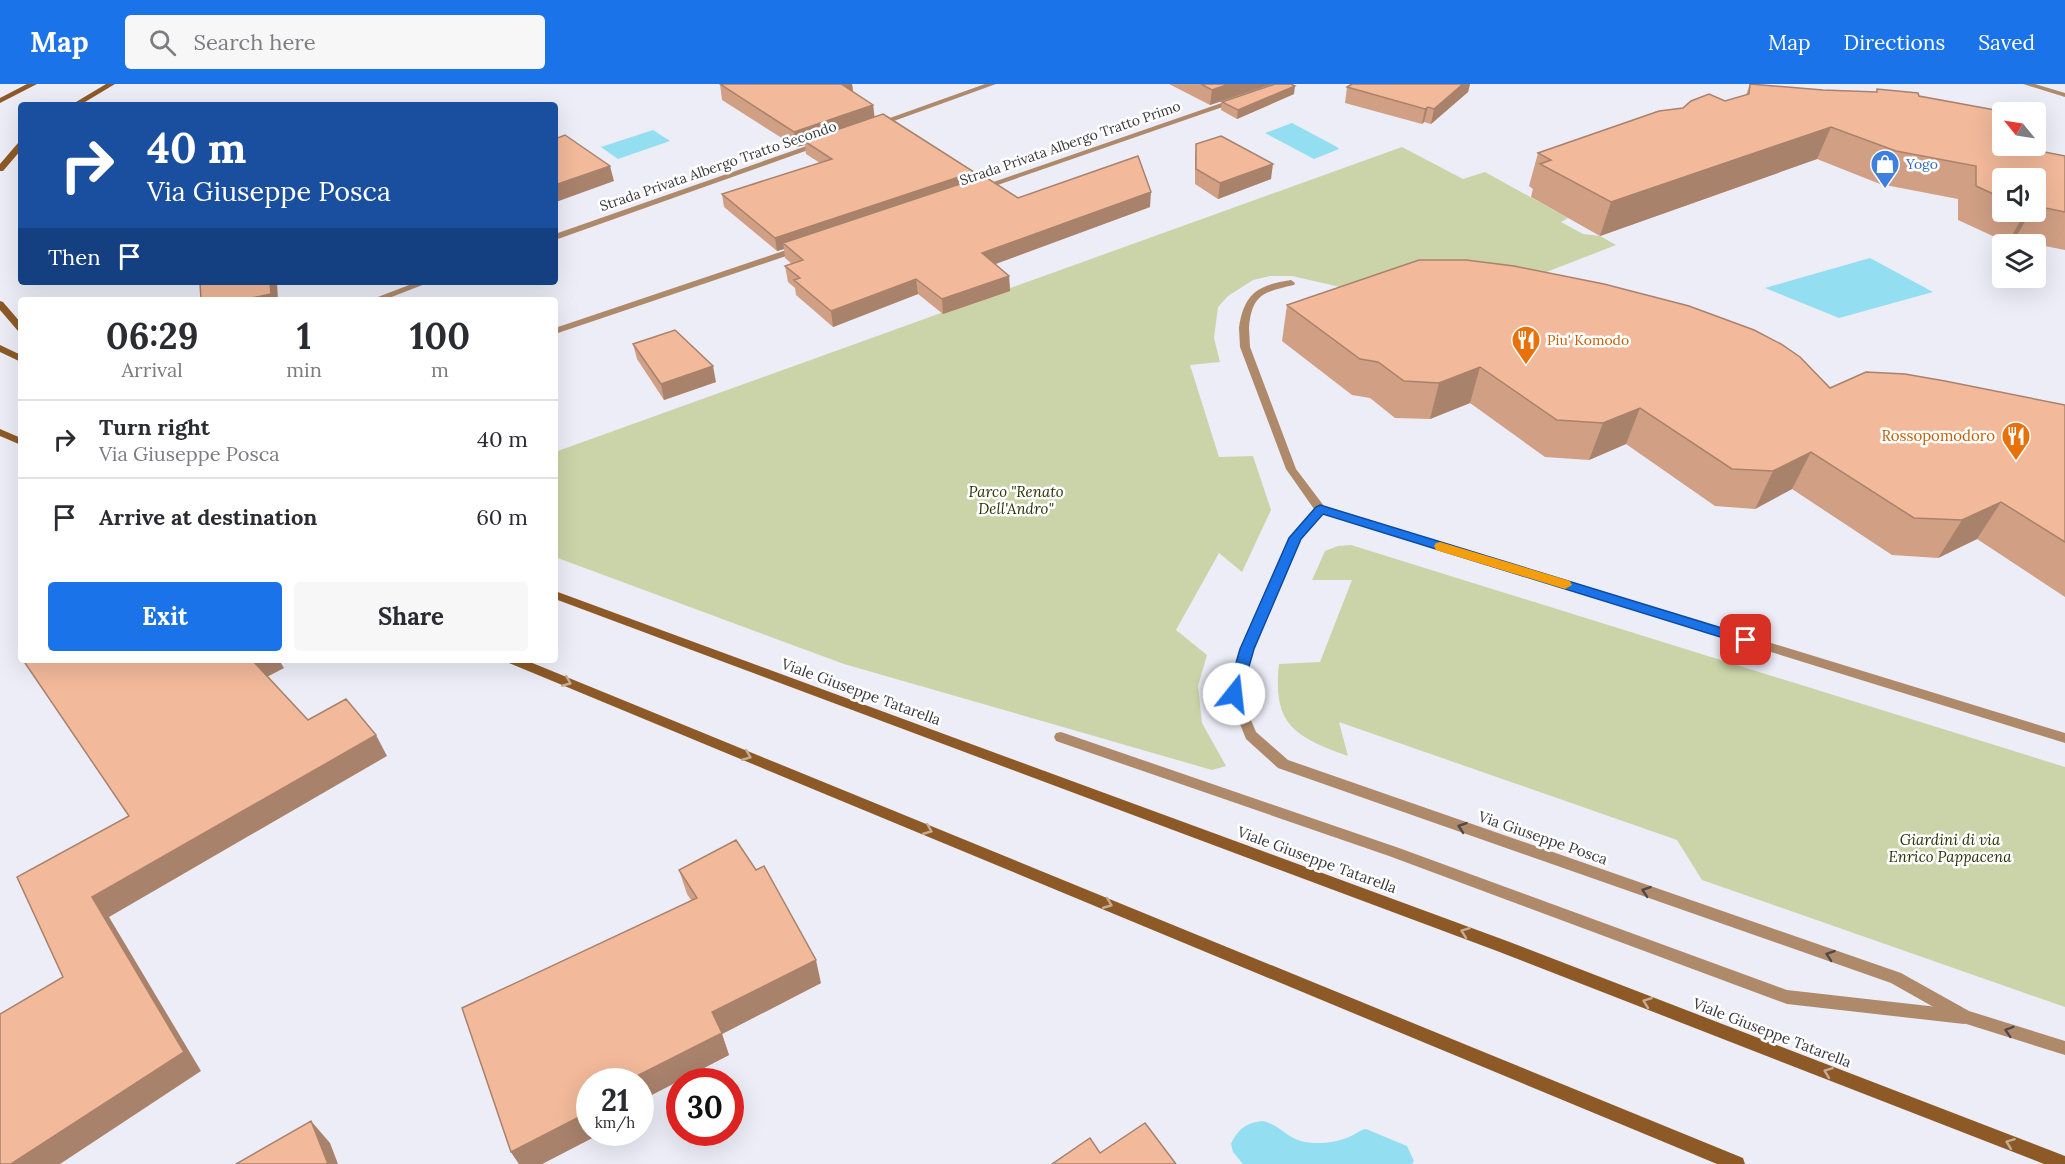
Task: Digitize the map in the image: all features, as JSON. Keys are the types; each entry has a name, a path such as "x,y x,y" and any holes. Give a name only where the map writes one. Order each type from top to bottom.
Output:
{"main road":[{"path":"0,101 33,84"},
{"path":"80,102 111,84"},
{"path":"0,169 18,148"},
{"path":"0,304 18,325"},
{"path":"0,348 18,357"},
{"path":"0,432 18,441"},
{"name":"Viale Giuseppe Tatarella","path":"558,596 1502,946 2065,1164"},
{"path":"520,663 1737,1164"}],"street":[{"path":"869,127 992,84"},
{"path":"2027,84 2065,95"},
{"name":"Strada Privata Albergo Tratto Primo","path":"972,190 1242,99"},
{"name":"Strada Privata Albergo Tratto Secondo","path":"558,236 835,139"},
{"path":"558,330 803,248"},
{"path":"1291,283 1268,286 1252,298 1245,314 1245,347 1291,469 1320,509 2065,738"},
{"path":"384,297 418,285"},
{"name":"Via Giuseppe Posca","path":"1320,509 1295,538 1247,649 1234,694 1251,735 1283,764 1896,978 1965,1017 2065,1048"},
{"path":"1061,737 1394,852 1787,997 1965,1017"}],"green space":[{"name":"Parco \"Renato Dell'Andro\"","path":"1402,147 1463,179 1485,172 1568,218 1561,222 1583,234 1600,236 1616,245 1521,282 1375,295 1292,276 1270,276 1253,280 1228,296 1218,307 1214,338 1220,362 1190,365 1219,457 1253,456 1271,510 1242,572 1219,553 1176,630 1207,655 1198,686 1202,723 1226,766 1212,770 844,664 558,558 558,451"},
{"name":"Giardini di via Enrico Pappacena","path":"1351,545 2065,767 2065,1007 1702,880 1677,840 1339,722 1348,756 1301,735 1284,715 1278,685 1279,664 1320,662 1352,580 1312,580 1325,551 1338,546"}],"water":[{"path":"1292,123 1339,149 1314,159 1265,133"},
{"path":"653,130 670,141 618,159 601,147"},
{"path":"1870,258 1933,292 1839,318 1765,288"},
{"path":"1262,1121 1272,1124 1296,1139 1312,1143 1338,1141 1366,1129 1407,1146 1414,1161 1412,1164 1243,1164 1233,1152 1231,1144 1243,1128 1251,1123"}],"building":[{"path":"720,84 847,84 843,85 873,105 794,132"},
{"path":"1201,84 1229,84 1212,90"},
{"path":"1275,84 1295,86 1238,110 1222,102"},
{"path":"1352,84 1463,84 1434,109 1428,107 1425,109 1347,87"},
{"path":"1750,84 1823,90 1877,92 1877,89 1918,93 1919,96 1992,109 1992,156 2046,156 2046,152 2065,156 2065,212 2046,208 2046,168 1992,168 1992,193 1976,186 1976,166 1896,151 1831,127 1611,202 1540,164 1551,160 1538,153 1659,111 1683,108 1691,101 1709,94 1725,101 1749,94"},
{"path":"883,114 974,172 775,238 722,194 832,159 804,141"},
{"path":"565,135 610,166 558,184 558,138"},
{"path":"1221,136 1273,164 1220,183 1196,169 1196,144"},
{"path":"1138,156 1151,192 982,253 1009,276 942,299 916,279 831,311 794,280 800,278 785,266 803,260 783,243 984,176 1018,198"},
{"path":"1419,260 1466,260 1514,266 1604,284 1689,306 1754,330 1781,344 1800,357 1830,388 1866,372 1905,374 2065,405 2065,542 2001,502 1962,520 1914,518 1811,452 1773,471 1732,469 1640,408 1603,423 1557,420 1480,367 1439,383 1404,381 1378,362 1360,359 1287,305"},
{"path":"200,285 270,285 271,294 256,297 201,297"},
{"path":"675,330 713,366 661,384 633,344"},
{"path":"25,663 255,663 308,720 346,699 376,735 92,897 184,1052 11,1164 0,1164 0,1014 63,977 17,877 129,816"},
{"path":"736,840 756,870 764,866 816,960 712,1012 722,1033 653,1068 576,1068 576,1119 511,1152 462,1008 697,898 679,870"},
{"path":"311,1121 328,1164 236,1164"},
{"path":"1145,1123 1176,1164 1052,1164 1090,1138 1100,1153"}],"slow traffic":[{"path":"1440,546 1565,585"}],"place":[{"name":"Yogo","path":"1885,190"},
{"name":"Piu' Komodo","path":"1526,366"},
{"name":"Rossopomodoro","path":"2016,462"}],"route":[{"path":"1234,694 1247,649 1295,538 1320,509 1746,640"}]}
